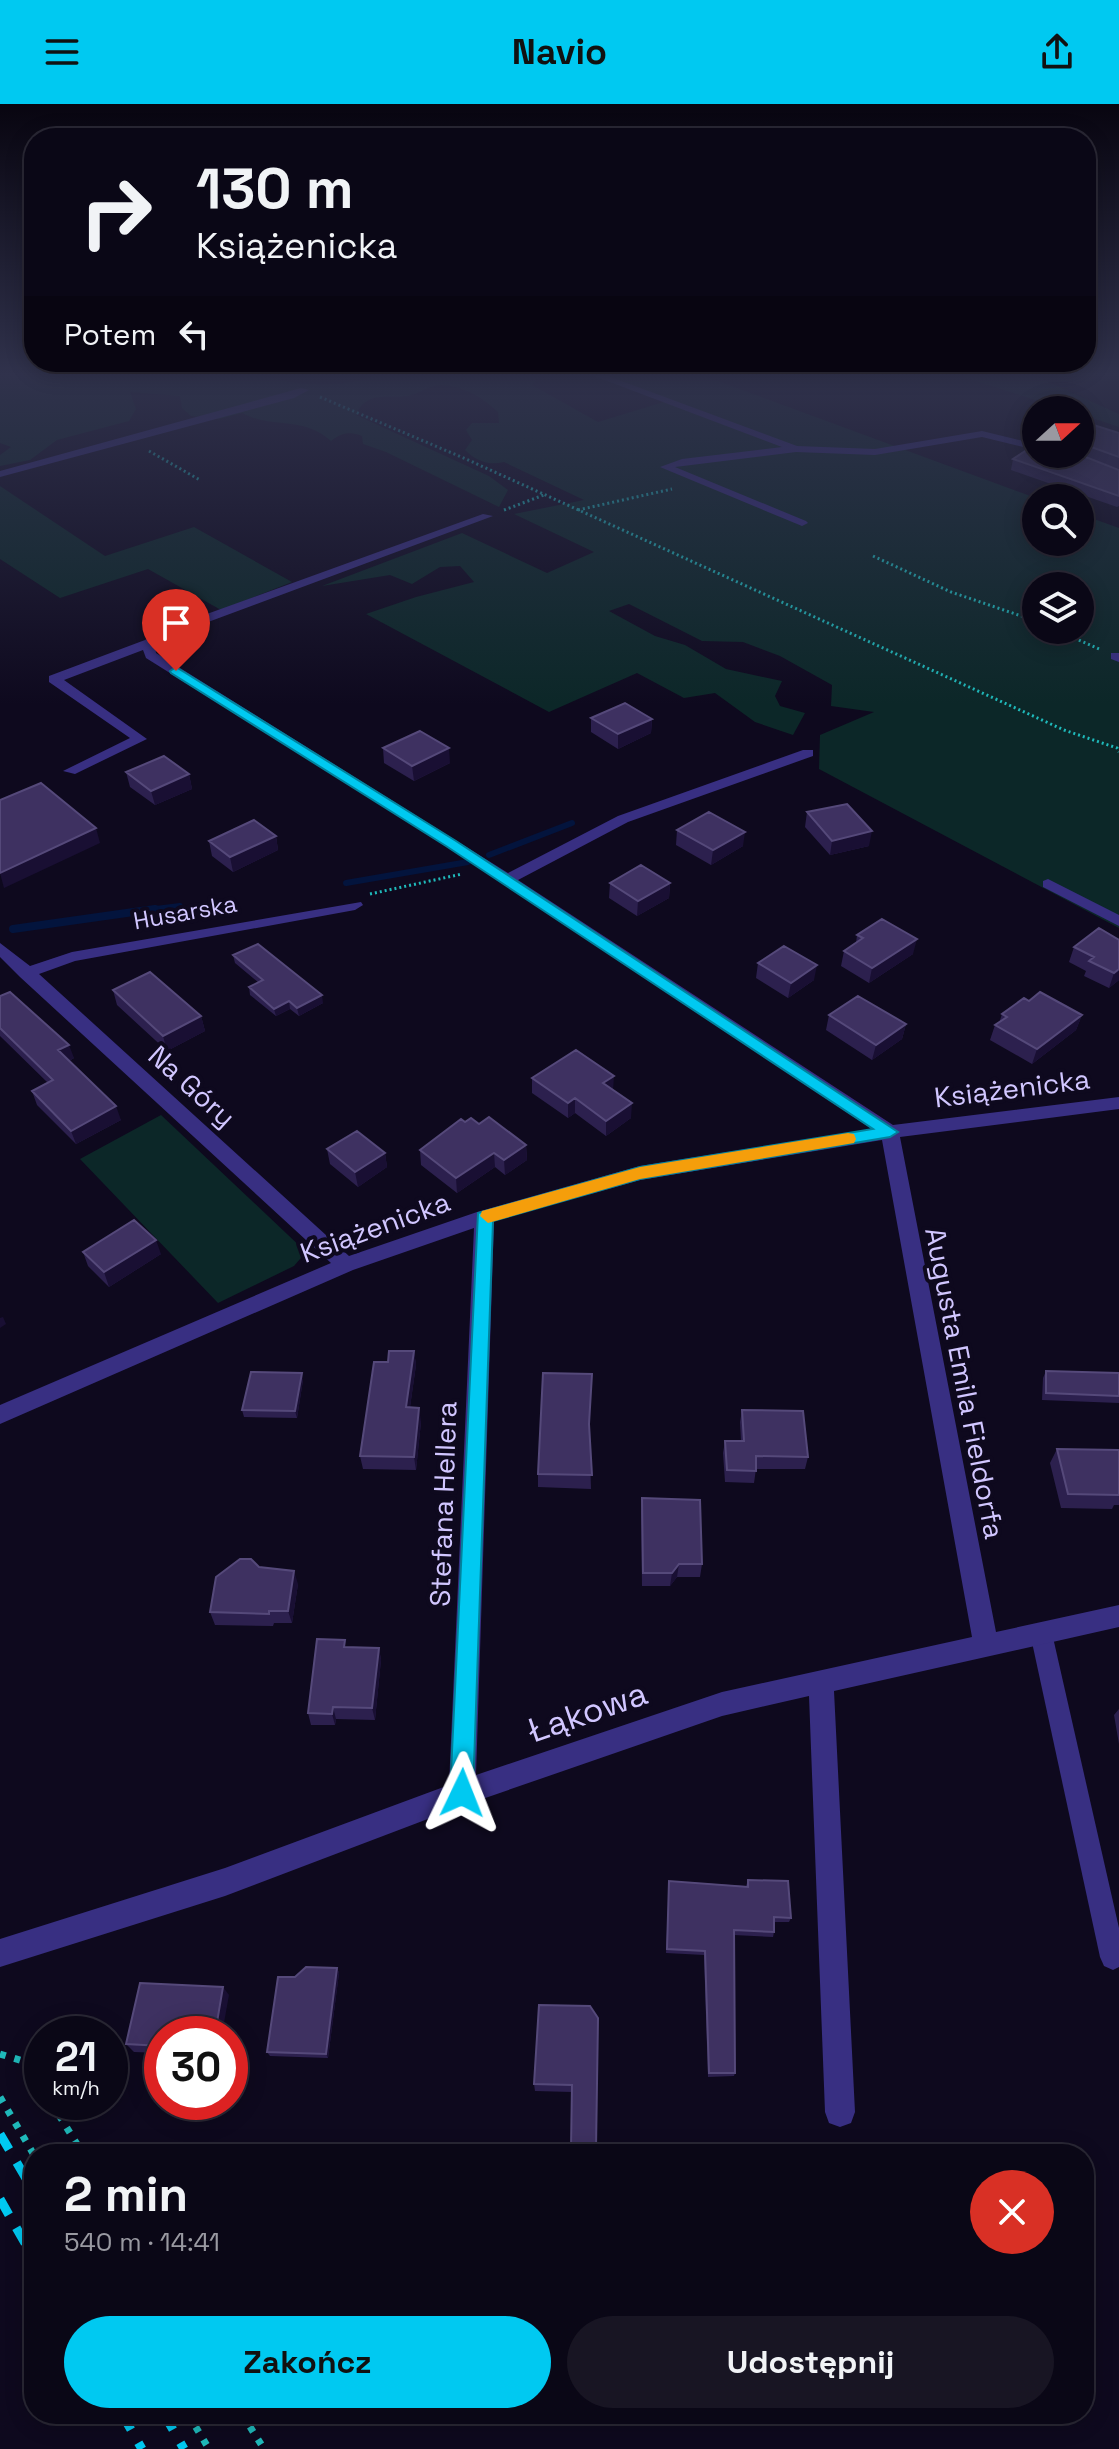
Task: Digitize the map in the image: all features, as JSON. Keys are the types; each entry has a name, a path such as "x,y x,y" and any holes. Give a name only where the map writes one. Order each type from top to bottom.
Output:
{"street":[{"path":"710,485 802,523"},
{"path":"70,771 140,739 54,679 149,643 161,635 487,516"},
{"path":"149,643 150,655 486,868 890,1132"},
{"path":"505,881 623,819 808,753"},
{"path":"1048,884 1119,921"},
{"name":"Husarska","path":"26,973 72,957 355,905"},
{"name":"Na Góry","path":"0,948 346,1265"},
{"name":"Książenicka","path":"0,1415 346,1265 484,1217 640,1173 890,1132 1091,1104 1119,1103"},
{"name":"Augusta Emila Fieldorfa","path":"890,1132 986,1645"},
{"name":"Stefana Hellera","path":"462,1793 484,1217"},
{"name":"Łąkowa","path":"0,1953 225,1882 462,1793 722,1704 1119,1616"},
{"path":"821,1682 840,2112"}],"lane":[{"path":"1041,1633 1113,1957"}],"path":[{"path":"523,485 1064,730 1117,748 1119,752"},
{"path":"578,510 674,488 673,485"},
{"path":"487,516 545,495"},
{"path":"873,556 951,592 1022,615"},
{"path":"1088,644 1117,657"},
{"path":"355,905 372,892 486,868"},
{"path":"0,2054 24,2061"},
{"path":"0,2097 28,2144"},
{"path":"62,2120 77,2144"},
{"path":"194,2424 209,2449"},
{"path":"248,2424 264,2449"}],"green space":[{"path":"455,485 502,485 508,490 499,507"},
{"path":"553,485 1002,485 1022,493 1022,556 1094,556 1094,519 1119,528 1119,928 819,769 820,735 874,712 831,706 832,685 780,656 743,642 702,641 629,604 609,611 655,636 685,645 726,669 782,681 775,696 780,706 805,713 793,735 755,722 715,693 684,698 637,673 549,712 366,614 474,582 460,566 440,567 412,584 390,575 322,586 462,533 547,573 594,552 514,514 584,500"},
{"path":"0,486 105,556 194,527 292,582 221,610 148,569 60,598 0,559"},
{"path":"161,1115 306,1252 294,1266 218,1303 80,1159"}],"building":[{"path":"1094,485 1119,485 1119,496 1094,487"},
{"path":"625,703 652,719 618,734 591,718"},
{"path":"420,731 449,748 412,766 383,748"},
{"path":"164,756 189,774 151,791 126,772"},
{"path":"41,783 96,828 0,873 0,800"},
{"path":"847,804 872,831 832,841 807,812"},
{"path":"709,812 745,832 713,850 677,830"},
{"path":"254,820 276,836 230,857 209,841"},
{"path":"641,865 670,883 638,901 610,883"},
{"path":"882,919 917,939 872,968 844,951 863,938 857,935"},
{"path":"1099,928 1119,940 1119,969 1114,973 1089,961 1094,957 1074,947"},
{"path":"258,944 322,995 297,1008 289,1001 274,1009 249,987 263,980 233,955"},
{"path":"784,946 817,965 791,983 758,963"},
{"path":"150,972 201,1016 163,1036 113,990"},
{"path":"10,992 69,1045 58,1050 116,1106 71,1131 32,1091 53,1080 0,1028 0,996"},
{"path":"1040,992 1082,1015 1037,1049 995,1025 1007,1017 1002,1014 1024,998 1029,1001"},
{"path":"858,996 906,1024 876,1045 829,1015"},
{"path":"576,1050 614,1076 603,1083 632,1103 606,1121 575,1098 568,1103 532,1078"},
{"path":"489,1117 526,1145 504,1160 494,1153 456,1178 420,1150 461,1119 465,1122 471,1118 479,1124"},
{"path":"357,1131 385,1153 355,1172 327,1149"},
{"path":"134,1220 156,1240 104,1272 83,1252"},
{"path":"389,1351 414,1351 406,1407 419,1408 414,1457 360,1456 374,1362 388,1362"},
{"path":"1046,1371 1119,1373 1119,1396 1046,1393"},
{"path":"251,1372 302,1373 295,1411 242,1410"},
{"path":"543,1373 592,1374 589,1424 592,1475 538,1474"},
{"path":"742,1410 803,1411 808,1457 756,1456 756,1471 727,1470 725,1441 744,1441"},
{"path":"1057,1449 1119,1450 1119,1495 1068,1494"},
{"path":"642,1498 700,1500 702,1564 679,1564 672,1573 643,1573"},
{"path":"240,1559 251,1559 259,1567 294,1571 288,1611 269,1611 269,1614 210,1612 216,1577"},
{"path":"317,1639 345,1640 344,1647 379,1648 372,1708 333,1707 332,1714 308,1713"},
{"path":"748,1880 788,1881 791,1918 774,1917 774,1932 734,1930 735,2073 709,2073 705,1951 667,1949 669,1881 748,1887"},
{"path":"306,1967 337,1968 326,2054 267,2052 278,1977 295,1977"},
{"path":"140,1983 223,1987 218,2016 144,2016 144,2045 128,2044"},
{"path":"539,2005 590,2006 598,2018 596,2144 571,2144 572,2085 534,2084"}],"waterway":[{"path":"489,855 572,823"},
{"path":"346,883 468,862"},
{"path":"147,910 180,906"},
{"path":"147,910 155,909"},
{"path":"13,929 147,910"},
{"path":"140,911 147,910"}],"railway":[{"path":"0,2134 24,2175"},
{"path":"0,2199 24,2241"},
{"path":"128,2424 142,2449"},
{"path":"170,2424 184,2449"}],"slow traffic":[{"path":"488,1216 640,1173 848,1139"}],"route":[{"path":"176,671 451,843 890,1132 640,1173 484,1217 462,1793"}]}
